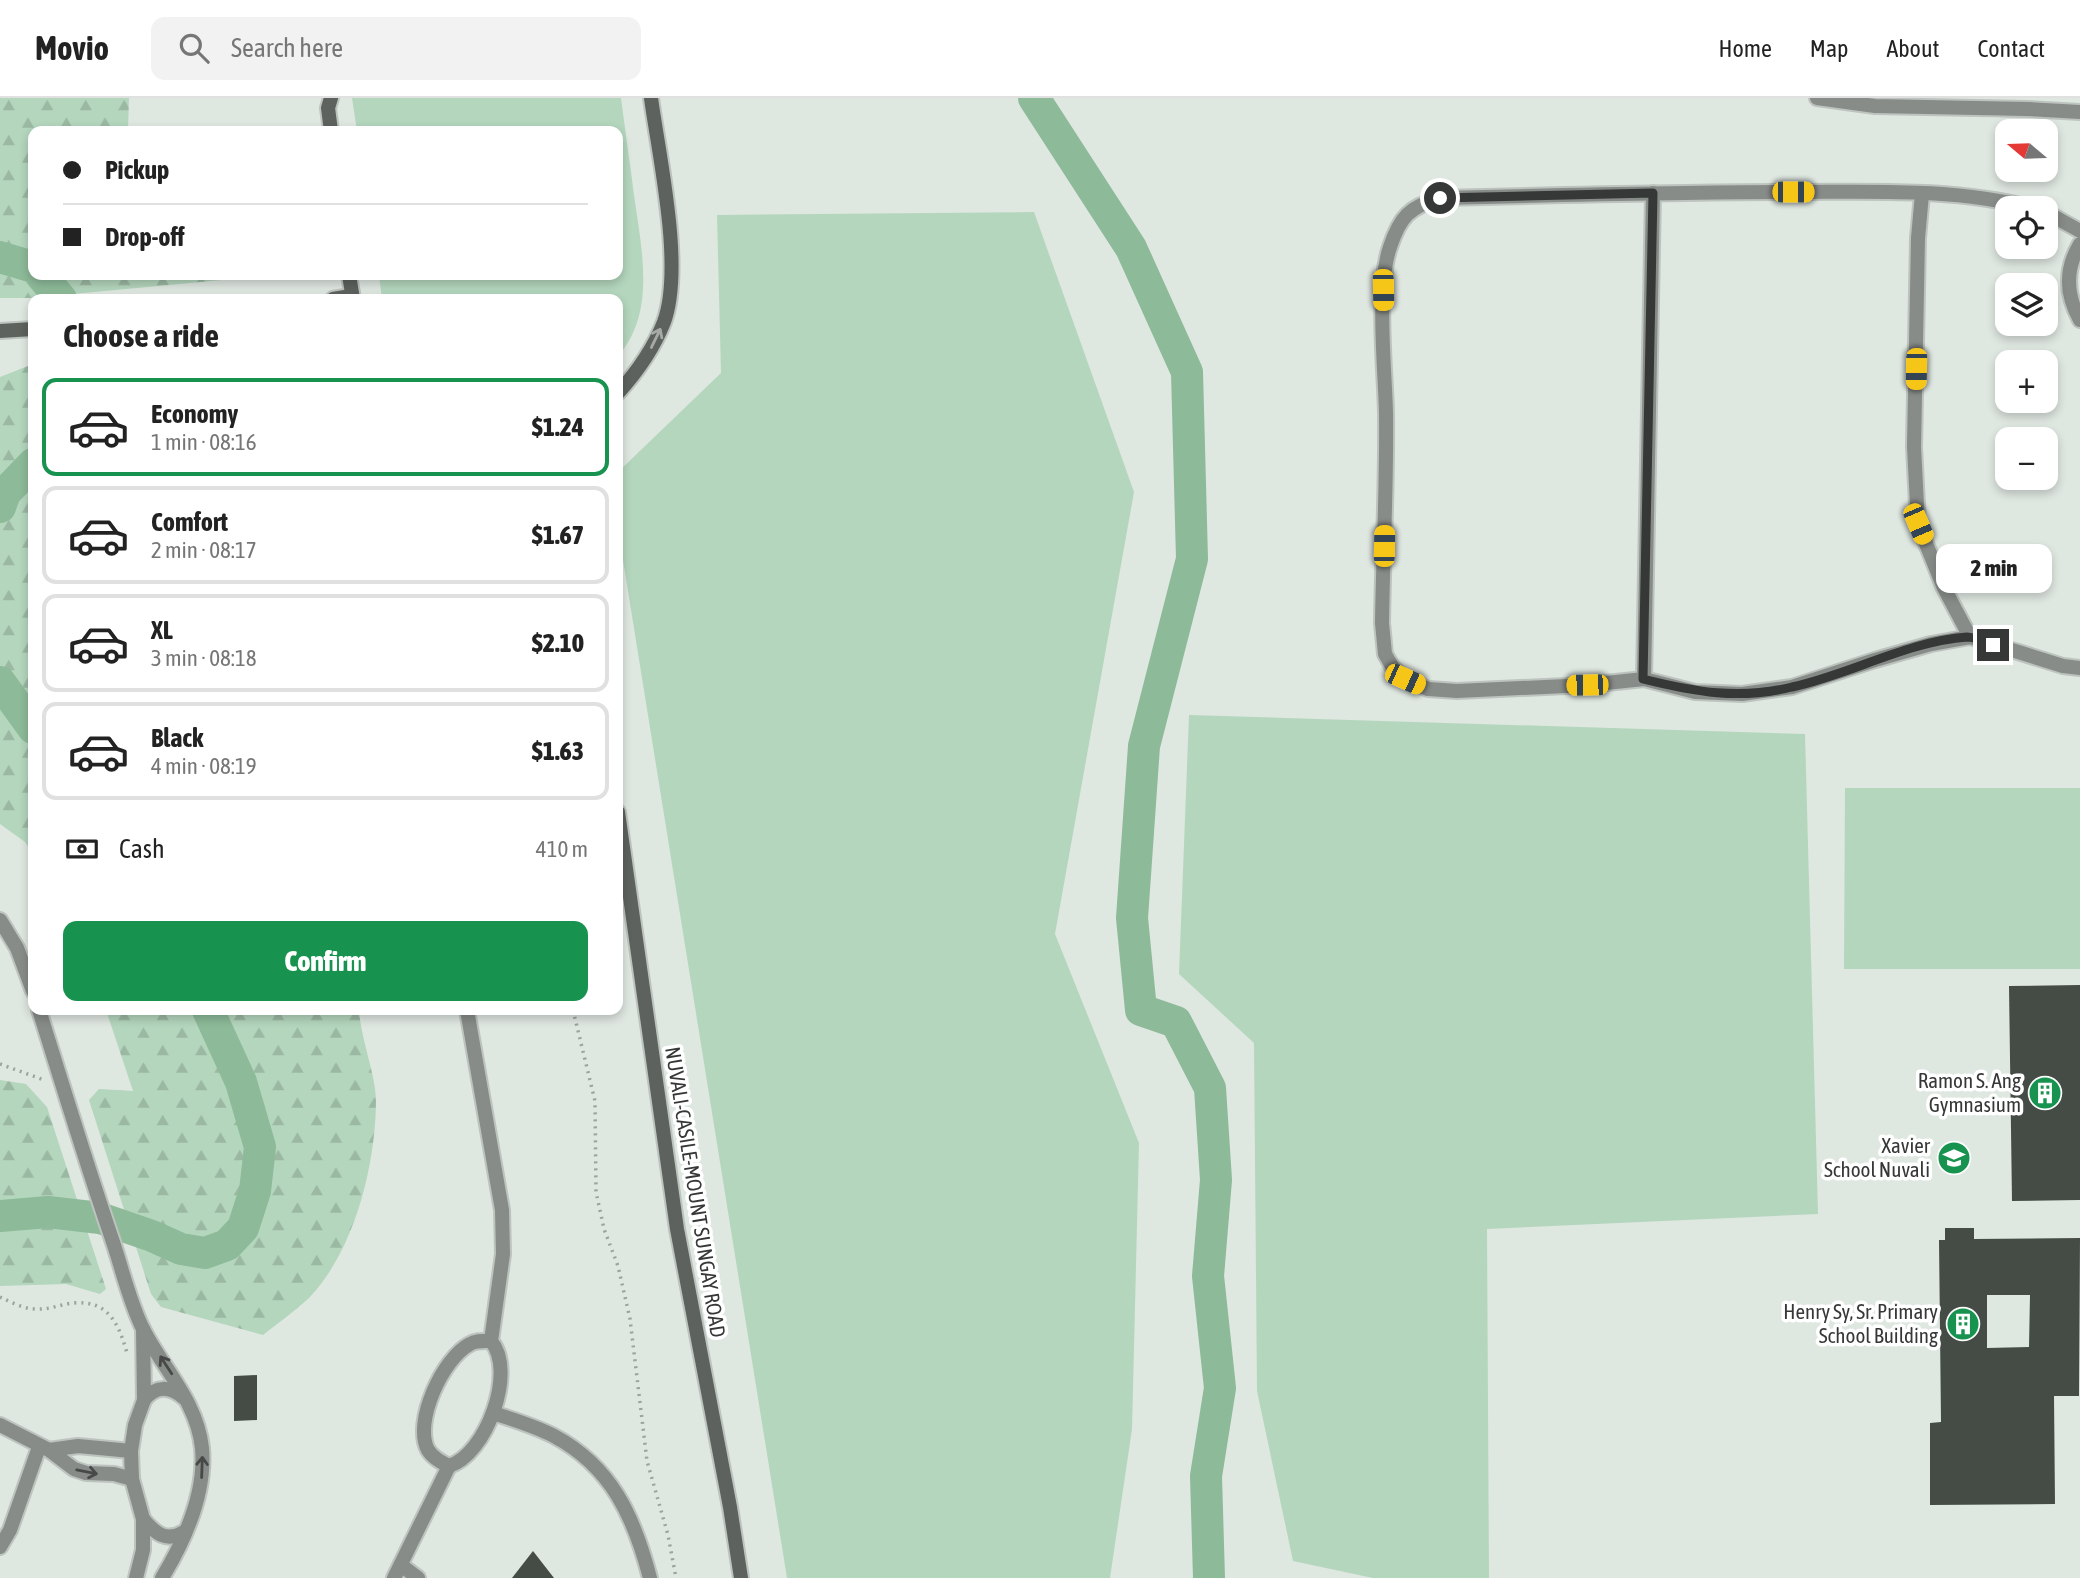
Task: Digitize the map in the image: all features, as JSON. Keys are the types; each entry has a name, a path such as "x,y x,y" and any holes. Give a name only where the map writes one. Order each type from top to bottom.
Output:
{"main road":[{"path":"330,126 328,108 331,98"},
{"path":"623,388 640,369 664,320 672,273 667,213 651,98"},
{"path":"0,331 28,329"},
{"name":"NUVALI-CASILE-MOUNT SUNGAY ROAD","path":"623,847 677,1229 741,1578"}],"street":[{"path":"1817,98 1875,106 2080,112"},
{"path":"1643,679 1653,193"},
{"path":"1995,199 1954,193 1653,193 1440,198 1417,205 1402,219 1389,249 1383,290 1386,418 1382,623 1385,654 1393,668 1405,679 1428,689 1457,691 1587,685 1643,679 1695,692 1742,694 1792,687 1875,660 1970,637 2063,666 2080,668"},
{"path":"1923,194 1919,238 1914,447 1918,524 1944,589 1970,637"},
{"path":"2058,219 2080,231"},
{"path":"2080,244 2073,256 2068,280 2072,305 2080,320"},
{"path":"0,920 16,948 28,978"},
{"path":"41,1015 143,1329 187,1401 202,1444 200,1489 173,1559 162,1578"},
{"path":"468,1015 502,1210 503,1254 491,1341 498,1351 500,1367 498,1395 493,1413 469,1454 449,1466 437,1461 428,1450 424,1437 430,1399 451,1359 473,1342 491,1341"},
{"path":"136,1578 143,1550 143,1519 132,1479 131,1451 135,1425 144,1400 143,1329"},
{"path":"144,1400 155,1390 162,1388 176,1391 187,1401"},
{"path":"493,1413 555,1436 605,1477 629,1514 650,1578"},
{"path":"0,1425 44,1448 74,1469 132,1479"},
{"path":"44,1448 78,1446 131,1451"},
{"path":"0,1547 10,1530 44,1448"},
{"path":"418,1578 397,1572 449,1466"},
{"path":"143,1519 158,1535 167,1538 184,1532"}],"path":[{"path":"574,1015 595,1101 596,1192 630,1318 647,1461 668,1535 676,1578"},
{"path":"0,1064 64,1089"},
{"path":"0,1297 19,1306 35,1309 74,1303 99,1307 112,1316 119,1328 127,1356"}],"green space":[{"path":"0,98 129,98 128,126 28,126 28,280 222,280 73,294 28,294 28,298 0,298"},
{"path":"352,98 621,98 640,236 643,279 638,320 623,349 623,294 381,294 380,280 623,280 623,126 356,126"},
{"path":"1034,212 1134,492 1055,934 1139,1143 1132,1429 1110,1578 787,1578 623,560 623,467 721,373 717,215"},
{"path":"28,366 28,846 0,824 0,377"},
{"path":"1189,715 1805,734 1818,1214 1487,1229 1489,1578 1373,1578 1293,1561 1257,1391 1254,1043 1179,974"},
{"path":"1845,788 2080,788 2080,969 1844,969"},
{"path":"108,1015 360,1015 376,1099 372,1151 360,1205 339,1256 325,1278 309,1298 263,1335 161,1307 151,1294 89,1100 99,1089 133,1091"},
{"path":"0,1080 26,1084 47,1107 106,1289 100,1294 66,1284 0,1286"}],"building":[{"name":"Ramon S. Ang Gymnasium","path":"2080,985 2080,1200 2012,1201 2009,986"},
{"path":"1945,1228 1974,1228 1974,1239 2080,1238 2079,1396 2054,1396 2055,1504 1930,1505 1930,1423 1941,1422 1939,1240 1945,1240","holes":["1987,1295 2030,1295 2029,1347 1987,1348"]},
{"path":"257,1375 257,1420 234,1421 234,1376"},
{"path":"533,1551 554,1578 512,1578"}],"waterway":[{"path":"1034,98 1131,248 1187,372 1192,559 1144,746 1132,918 1141,1010 1176,1022 1210,1088 1216,1180 1208,1276 1220,1388 1206,1476 1209,1578"},
{"path":"0,257 28,265"},
{"path":"45,280 57,294"},
{"path":"0,507 5,493 28,469"},
{"path":"0,682 28,721"},
{"path":"0,1216 48,1212 100,1218 181,1249 205,1253 227,1245 243,1228 255,1191 260,1147 241,1082 210,1015"}],"place":[{"name":"Ramon S. Ang Gymnasium","path":"2045,1093"},
{"name":"Xavier School Nuvali","path":"1954,1158"},
{"name":"Henry Sy, Sr. Primary School Building","path":"1963,1324"}],"route":[{"path":"1440,198 1653,193 1643,679 1695,692 1742,694 1792,687 1875,660 1970,637 1993,645"}]}
